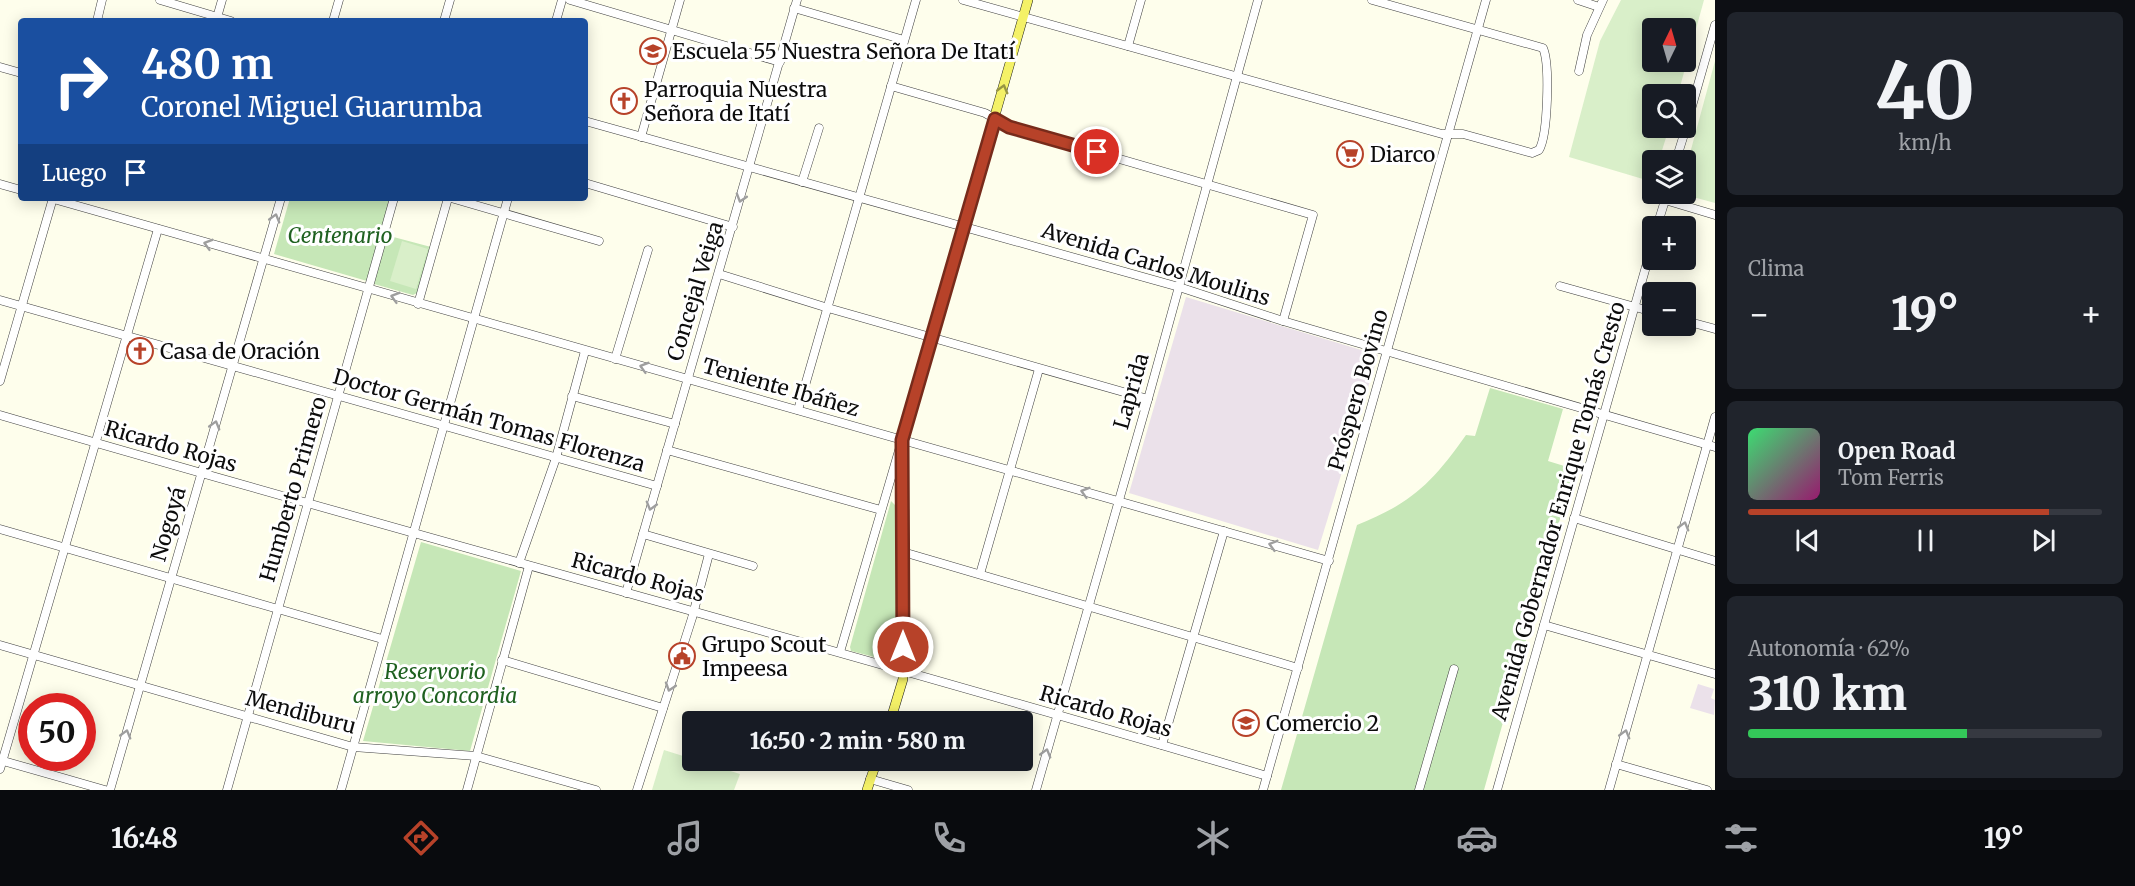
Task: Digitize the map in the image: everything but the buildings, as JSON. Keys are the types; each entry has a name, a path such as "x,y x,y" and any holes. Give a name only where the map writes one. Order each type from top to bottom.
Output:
{"main road":[{"path":"894,711 900,694 904,670 902,440 1028,0"},
{"path":"867,790 873,771"}],"street":[{"path":"98,18 102,0"},
{"path":"160,0 214,18"},
{"path":"217,18 222,0"},
{"path":"334,18 339,0"},
{"path":"445,18 450,0"},
{"path":"557,18 562,0"},
{"path":"570,0 780,62"},
{"path":"641,138 680,0"},
{"path":"798,410 916,0"},
{"path":"963,0 1449,134 1463,134 1532,153 1542,145 1546,82 1546,54 1543,48 1374,0"},
{"path":"1128,46 1142,0"},
{"name":"Laprida","path":"1036,790 1148,399 1258,0"},
{"name":"Próspero Bovino","path":"1263,790 1486,0"},
{"path":"1578,0 1601,4 1587,35 1579,71"},
{"path":"796,4 904,40"},
{"name":"Concejal Veiga","path":"626,593 751,167 796,4"},
{"path":"1696,92 1715,25"},
{"path":"0,67 18,72"},
{"path":"891,86 985,113 1009,127 1313,215 1283,321"},
{"name":"Avenida Carlos Moulins","path":"588,123 1179,287 1283,321 1711,446"},
{"path":"802,182 819,128"},
{"path":"0,184 18,189"},
{"path":"588,184 733,227"},
{"path":"0,381 51,201"},
{"name":"Teniente Ibáñez","path":"62,201 368,290 1329,561"},
{"name":"Nogoyá","path":"110,790 280,201"},
{"name":"Humberto Primero","path":"227,790 393,201"},
{"path":"418,304 449,201"},
{"path":"461,201 599,241"},
{"path":"341,790 506,201"},
{"path":"1685,204 1715,215"},
{"path":"105,790 1,763 158,230"},
{"path":"615,359 648,250"},
{"name":"Avenida Gobernador Enrique Tomás Cresto","path":"1497,790 1645,270"},
{"path":"719,274 828,308 1148,399"},
{"path":"1560,286 1642,308"},
{"name":"Doctor Germán Tomas Florenza","path":"0,300 657,486"},
{"path":"1696,324 1715,329"},
{"path":"519,563 556,458 585,351"},
{"path":"980,574 1039,369"},
{"path":"572,396 675,424"},
{"name":"Ricardo Rojas","path":"0,415 412,534 904,670 1267,776"},
{"path":"1609,790 1646,655 1711,446 1715,417"},
{"path":"840,652 902,440"},
{"path":"667,450 881,510"},
{"path":"1574,518 1715,561"},
{"path":"0,529 382,639"},
{"path":"1162,745 1224,531"},
{"path":"643,534 753,566"},
{"path":"903,552 1298,668"},
{"path":"637,790 694,611 709,554"},
{"path":"467,790 529,566"},
{"path":"1544,625 1715,674"},
{"name":"Mendiburu","path":"0,645 353,747 476,756 596,790"},
{"path":"502,660 663,708"},
{"path":"1419,790 1454,669"},
{"path":"1616,764 1707,790"},
{"path":"870,779 908,790"}],"shaded area":[{"path":"1186,297 1378,355 1318,550 1129,493"},
{"path":"1698,684 1714,689 1711,698 1715,700 1714,715 1690,708"}],"green space":[{"path":"1621,0 1704,0 1696,29 1696,18 1642,18 1642,72 1684,72 1681,84 1642,84 1642,138 1666,138 1662,150 1642,150 1642,179 1569,157 1600,41"},
{"path":"1715,61 1715,203 1696,198 1696,150 1691,150 1696,138"},
{"name":"Centenario","path":"289,201 390,201 367,281 274,254"},
{"name":"Centenario","path":"386,235 431,247 417,293 413,295 374,284"},
{"path":"402,241 428,249 416,289 390,281"},
{"path":"1490,388 1563,409 1548,461 1574,469 1484,790 1281,790 1357,525 1407,500 1431,479 1466,435 1475,436"},
{"path":"891,501 896,506 897,661 894,662 851,651 850,647"},
{"name":"Reservorio arroyo Concordia","path":"421,542 521,571 470,751 363,741"},
{"path":"664,750 682,756 682,771 730,771 740,774 734,790 652,790"}],"place":[{"name":"Escuela 55 Nuestra Señora De Itatí","path":"653,51"},
{"name":"Parroquia Nuestra Señora de Itatí","path":"624,101"},
{"name":"Diarco","path":"1350,154"},
{"name":"Casa de Oración","path":"140,351"},
{"name":"Grupo Scout Impeesa","path":"682,656"},
{"name":"Comercio 2","path":"1246,723"}],"route":[{"path":"903,647 902,440 995,119 1009,127 1097,152"}]}
